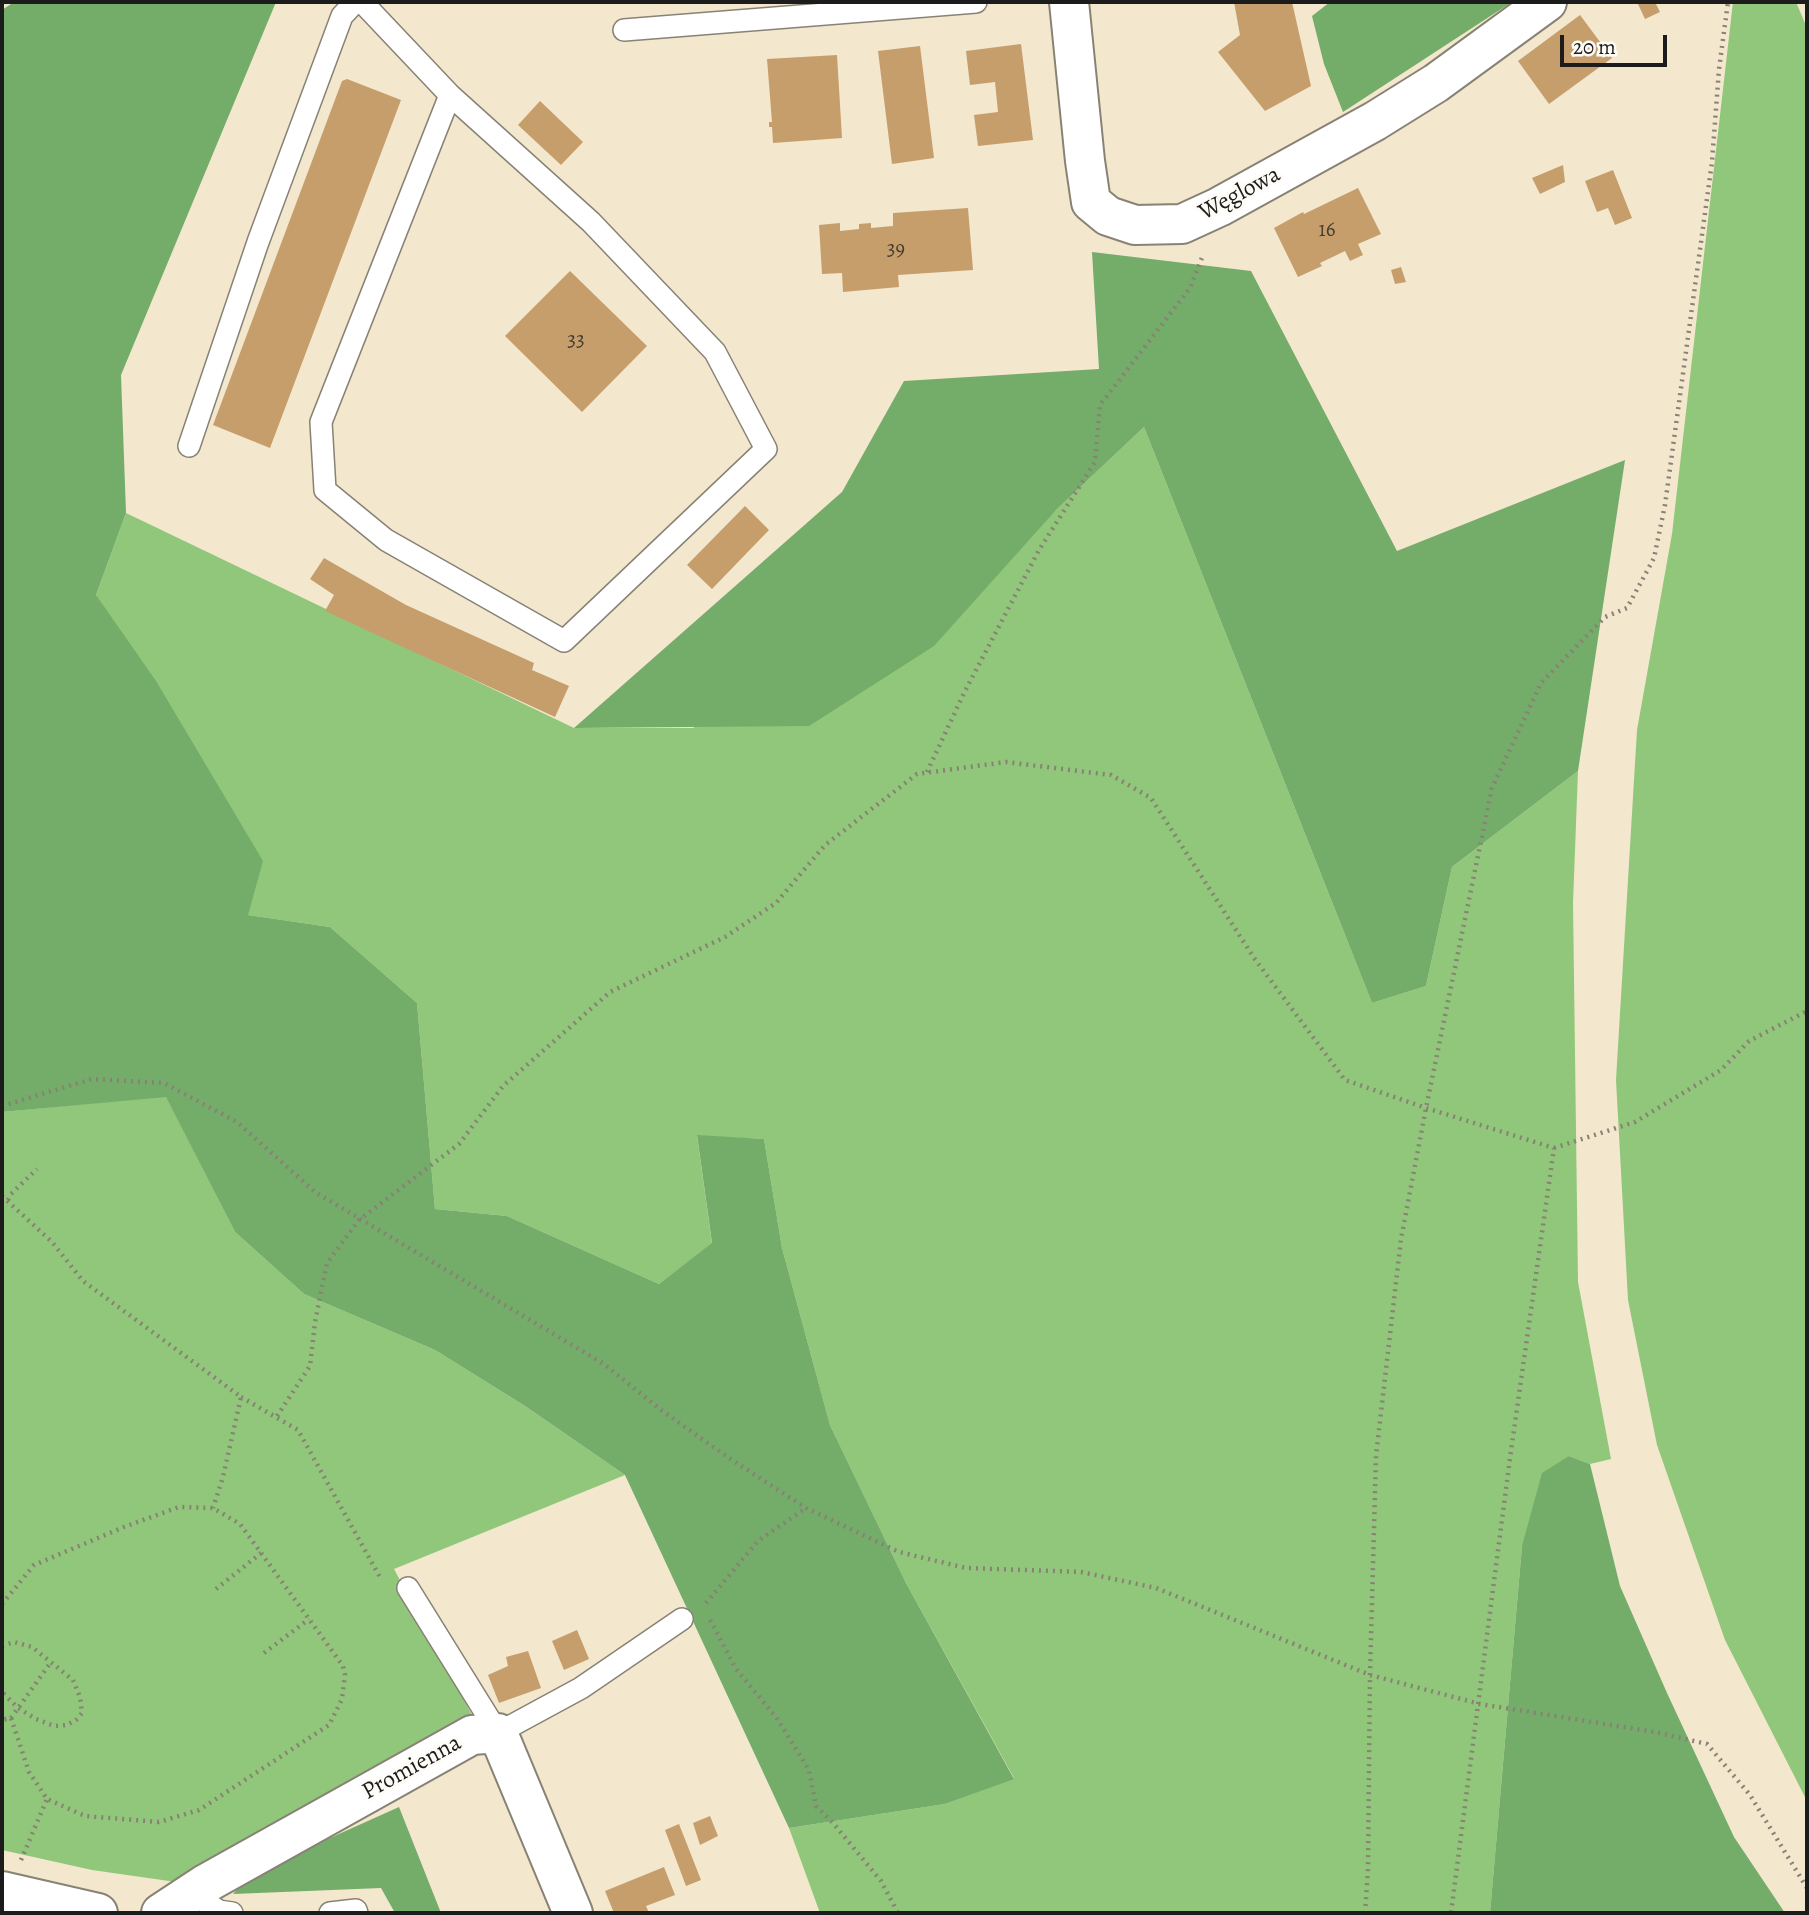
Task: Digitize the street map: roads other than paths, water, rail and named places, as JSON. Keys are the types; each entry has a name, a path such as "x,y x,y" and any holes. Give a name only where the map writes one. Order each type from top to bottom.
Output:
{"street":[{"name":"Węglowa","path":"1069,2 1091,202 1108,216 1135,225 1182,224 1212,210 1375,121 1426,89 1547,2"},
{"name":"Promienna","path":"176,1903 472,1735 498,1733"},
{"path":"498,1733 573,1913"},
{"path":"6,1892 98,1913"}],"lane":[{"path":"189,446 258,242 332,41 342,16 355,2"},
{"path":"362,2 450,95 591,222 715,352 766,449 564,641 386,540 326,490 321,422 450,95"},
{"path":"624,30 976,2"},
{"path":"408,1588 498,1733 581,1688 682,1619"},
{"path":"176,1903 232,1913"},
{"path":"330,1913 356,1910 357,1913"}]}
